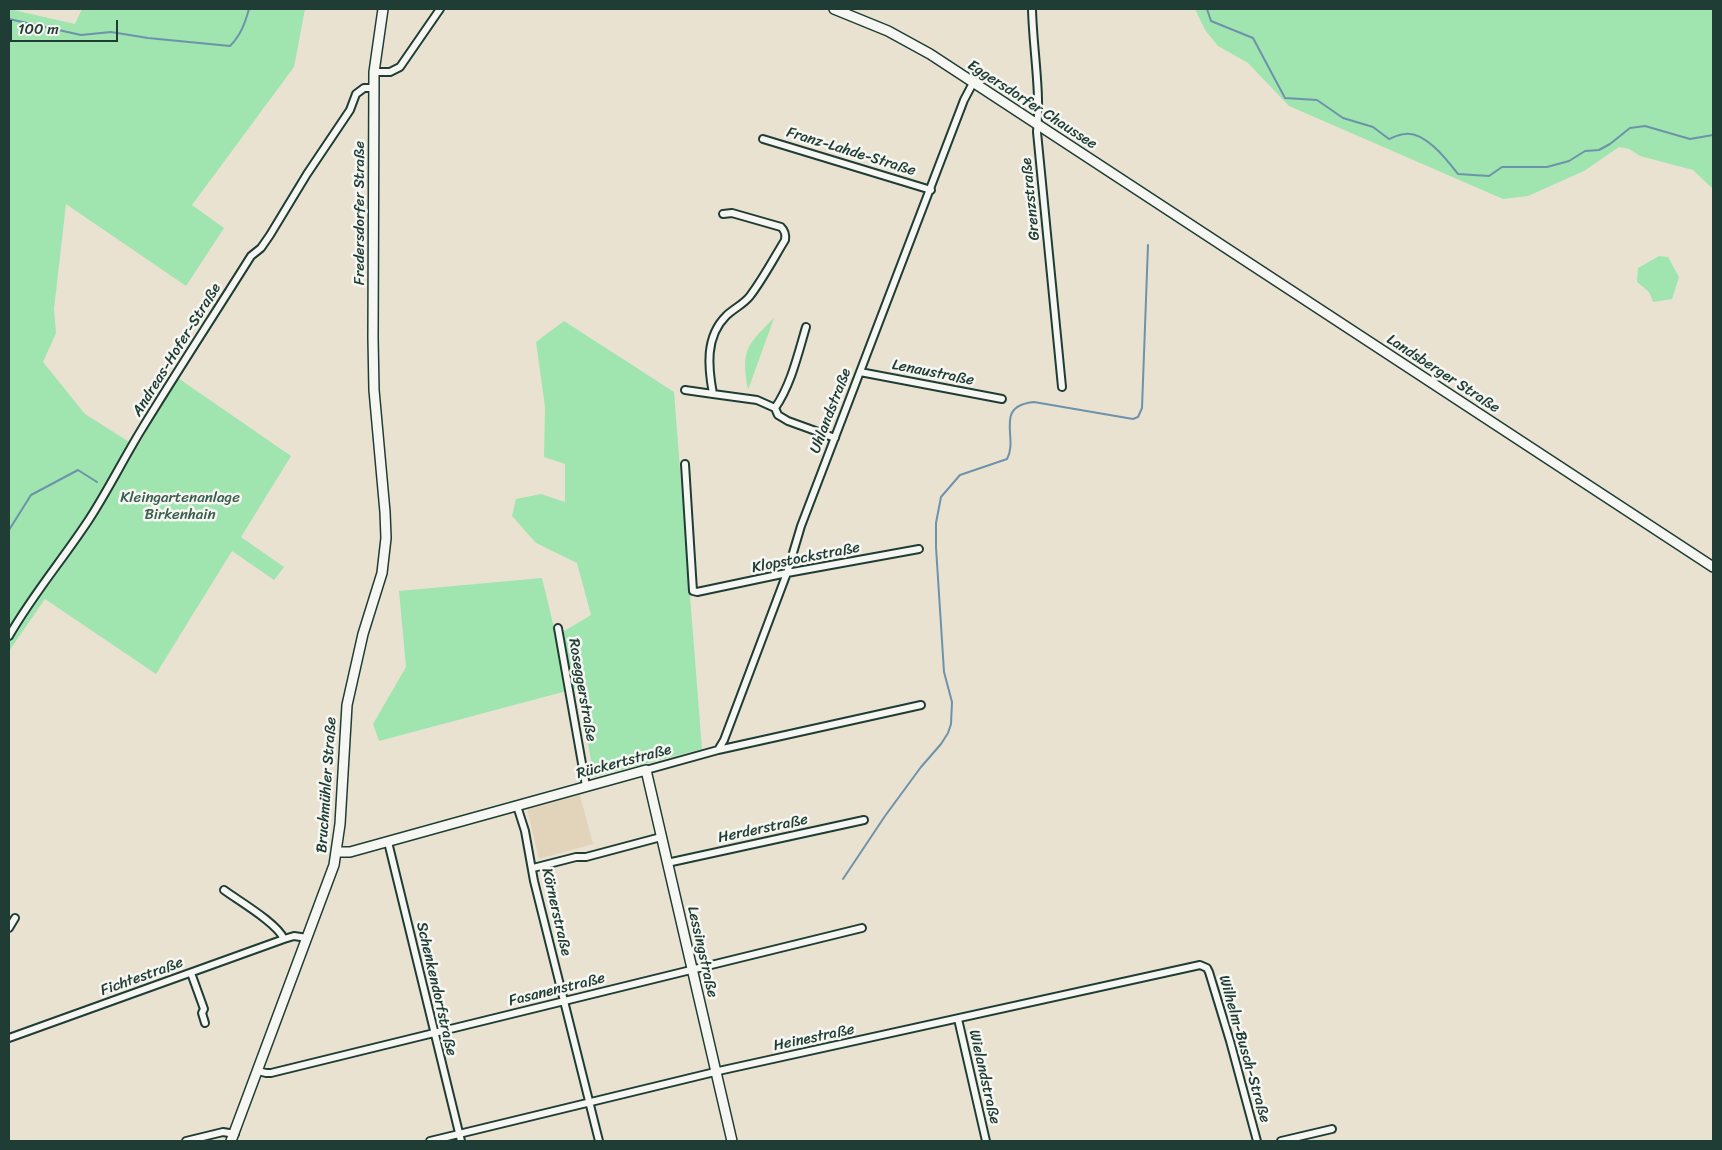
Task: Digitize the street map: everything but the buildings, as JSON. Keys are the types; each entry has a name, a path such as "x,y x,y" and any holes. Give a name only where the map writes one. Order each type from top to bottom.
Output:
{"street":[{"name":"Fredersdorfer Straße","path":"377,417 373,338 374,72 383,9"},
{"path":"374,72 390,72 400,66 440,9"},
{"name":"Eggersdorfer Chaussee","path":"834,9 888,31 919,47 1158,204"},
{"name":"Grenzstraße","path":"1032,9 1033,44 1039,93 1037,132 1062,387"},
{"name":"Uhlandstraße","path":"718,750 724,740 787,573 801,526 964,100 973,83"},
{"name":"Andreas-Hofer-Straße","path":"9,636 30,602 90,518 143,428 251,256 261,248 270,235 306,174 350,110 356,94 364,88 374,88"},
{"name":"Franz-Lahde-Straße","path":"763,139 931,190"},
{"name":"Landsberger Straße","path":"1158,204 1713,567"},
{"path":"713,394 709,369 711,346 716,331 726,316 749,298 786,240 785,232 781,227 732,213 723,214"},
{"path":"775,408 781,400 795,364 806,328"},
{"name":"Lenaustraße","path":"860,372 1002,399"},
{"path":"685,390 757,400 775,408 778,415 788,421 835,438"},
{"name":"Bruchmühler Straße","path":"233,1138 329,879 337,852 347,704 363,634 382,573 386,538 386,512 377,417"},
{"name":"Klopstockstraße","path":"685,464 693,591 697,592 787,573 920,549"},
{"name":"Roseggerstraße","path":"558,628 586,786"},
{"name":"Rückertstraße","path":"337,852 350,852 388,842 718,750 921,705"},
{"name":"Lessingstraße","path":"646,770 732,1141"},
{"name":"Körnerstraße","path":"517,806 526,831 534,881 599,1141"},
{"name":"Herderstraße","path":"668,863 864,820"},
{"path":"533,868 576,857 586,857 661,837"},
{"name":"Schenkendorfstraße","path":"388,842 460,1138"},
{"path":"224,890 282,932 284,938"},
{"path":"9,928 15,918"},
{"name":"Fasanenstraße","path":"258,1071 271,1072 862,928"},
{"name":"Fichtestraße","path":"9,1038 284,938 294,936 307,938"},
{"name":"Heinestraße","path":"430,1141 460,1138 590,1102 716,1072 1193,966 1204,966"},
{"name":"Wilhelm-Busch-Straße","path":"1204,966 1209,972 1225,1024 1257,1141"},
{"path":"191,973 204,1009 202,1013 205,1023"},
{"name":"Wielandstraße","path":"958,1019 986,1141"},
{"path":"1281,1141 1332,1129"},
{"path":"186,1141 222,1132 233,1138"}],"shaded area":[{"path":"580,795 593,844 539,859 527,809"}],"green space":[{"name":"Kleingartenanlage Birkenhain","path":"9,9 75,24 82,9 305,9 294,67 192,205 224,228 186,286 66,204 54,309 56,333 43,362 85,414 137,447 178,378 291,456 241,537 284,567 274,580 232,551 156,674 45,599 9,651"},
{"path":"1195,9 1713,9 1713,189 1693,170 1640,156 1629,149 1619,147 1584,171 1528,196 1503,199 1289,106 1248,63 1218,46 1205,30"},
{"path":"1659,256 1668,257 1679,277 1672,299 1653,302 1649,292 1637,282 1638,268"},
{"path":"774,318 748,390 745,366 748,350 757,335"},
{"path":"564,321 674,392 702,749 594,777 578,688 379,741 373,724 406,667 399,591 542,578 556,636 591,615 577,563 536,543 512,516 516,499 541,494 565,502 565,464 544,457 545,407 536,342"}],"waterway":[{"path":"9,19 81,35 111,32 148,38 230,46 242,29 249,9"},
{"path":"1207,9 1211,21 1253,38 1285,98 1317,100 1343,118 1373,127 1389,139 1405,134 1413,134 1420,137 1435,148 1458,174 1489,176 1502,167 1547,167 1569,161 1585,151 1599,150 1630,128 1645,126 1690,139 1713,135"},
{"path":"843,879 885,816 921,767 941,744 951,724 952,702 944,672 936,547 936,523 941,497 960,475 1007,459 1011,442 1011,416 1014,410 1022,405 1034,402 1133,419 1138,417 1142,408 1148,245"},
{"path":"9,530 31,495 78,470 97,482"}]}
